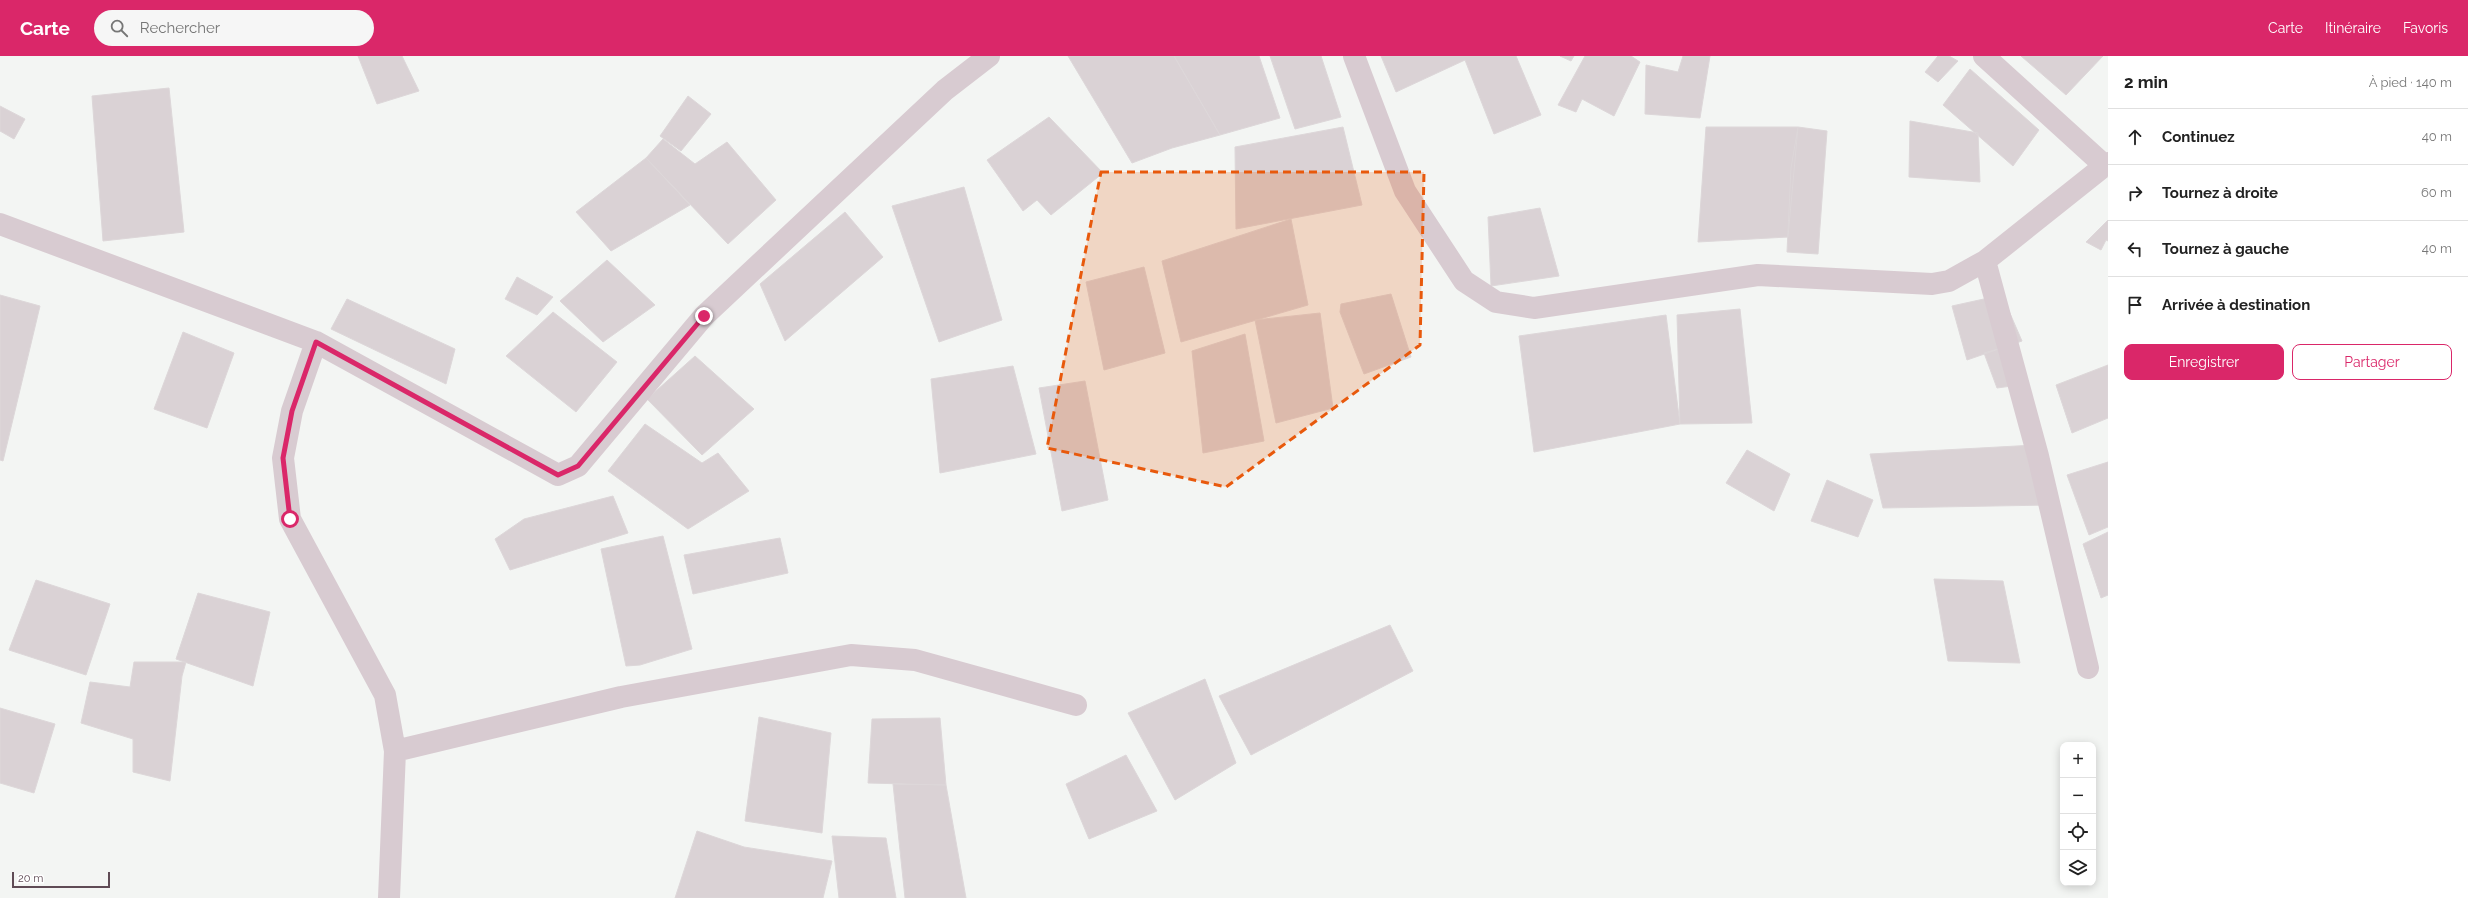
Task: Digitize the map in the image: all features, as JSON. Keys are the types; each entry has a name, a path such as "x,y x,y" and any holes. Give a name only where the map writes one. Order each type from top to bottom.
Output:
{"street":[{"path":"0,224 316,342 558,475 578,466 704,316 945,90 989,56"},
{"path":"1354,56 1405,191 1464,281 1496,302 1534,308 1758,276 1932,284 1949,281 1985,261 2106,164 1984,56"},
{"path":"1985,261 2038,456 2088,668"},
{"path":"316,342 292,411 283,458 290,519 386,695 395,751 388,898"},
{"path":"395,751 621,697 851,655 915,660 1076,705"}],"highlighted area":[{"path":"1101,172 1424,172 1420,345 1226,487 1047,448"}],"building":[{"path":"358,56 402,56 419,91 377,104"},
{"path":"1068,56 1174,56 1220,135 1172,148 1132,163"},
{"path":"1174,56 1259,56 1280,118 1220,135"},
{"path":"1270,56 1321,56 1341,117 1295,129"},
{"path":"1381,56 1516,56 1541,115 1494,134 1465,60 1396,92"},
{"path":"1560,56 1574,56 1571,61"},
{"path":"1585,56 1631,56 1640,62 1614,116 1582,99 1576,112 1558,105"},
{"path":"1683,56 1710,56 1700,118 1645,114 1646,65 1678,72"},
{"path":"1938,56 1949,56 1958,61 1938,82 1925,72"},
{"path":"2021,56 2103,56 2066,95"},
{"path":"1970,69 2039,130 2013,166 1943,105"},
{"path":"169,88 184,232 103,241 92,96"},
{"path":"688,96 711,114 681,151 660,136"},
{"path":"0,106 25,119 14,139 0,131"},
{"path":"1049,117 1103,173 1051,215 1037,200 1023,211 987,160"},
{"path":"1910,121 1978,133 1980,182 1909,177"},
{"path":"1343,127 1362,205 1236,229 1235,147"},
{"path":"1706,127 1798,127 1788,237 1698,242"},
{"path":"1798,127 1827,131 1818,254 1787,252 1791,168"},
{"path":"663,139 695,164 727,142 776,200 728,244 646,158"},
{"path":"646,158 690,205 611,251 576,212"},
{"path":"964,187 1002,320 939,342 892,206"},
{"path":"1540,208 1559,276 1491,286 1488,217"},
{"path":"845,212 883,257 785,341 760,284"},
{"path":"1291,219 1308,305 1181,342 1162,261"},
{"path":"2108,220 2108,241 2106,240 2101,250 2086,242"},
{"path":"607,260 655,305 603,342 560,301"},
{"path":"1144,267 1165,353 1104,370 1086,282"},
{"path":"517,277 553,297 537,315 505,299"},
{"path":"1391,294 1411,357 1364,374 1340,312 1341,304"},
{"path":"0,295 40,306 3,461 0,460"},
{"path":"2002,295 2022,341 1967,360 1952,306"},
{"path":"347,299 455,349 446,384 331,329"},
{"path":"1740,309 1752,423 1680,424 1677,315"},
{"path":"553,312 617,362 576,412 506,356"},
{"path":"1320,313 1333,408 1276,423 1255,320"},
{"path":"1666,315 1680,424 1534,452 1519,336"},
{"path":"183,332 234,353 207,428 154,409"},
{"path":"1245,334 1264,441 1203,453 1192,351"},
{"path":"2008,346 2019,385 1997,388 1984,353"},
{"path":"695,356 754,409 702,455 647,399"},
{"path":"2108,365 2108,418 2072,433 2056,385"},
{"path":"1013,366 1036,454 940,473 931,379"},
{"path":"1085,381 1108,500 1062,511 1039,388"},
{"path":"645,424 702,463 718,453 749,491 688,529 608,471"},
{"path":"2035,445 2050,505 1883,508 1870,454"},
{"path":"1747,450 1790,474 1774,511 1726,483"},
{"path":"2108,462 2108,527 2089,535 2067,475"},
{"path":"1827,480 1873,500 1858,537 1811,521"},
{"path":"613,496 628,533 510,570 495,539 524,519"},
{"path":"2108,532 2108,595 2101,598 2083,544"},
{"path":"663,536 692,649 640,665 626,666 601,549"},
{"path":"780,538 788,573 693,594 684,555"},
{"path":"1934,579 2003,581 2020,663 1948,661"},
{"path":"36,580 110,604 86,675 9,650"},
{"path":"198,593 270,612 253,686 176,659"},
{"path":"1390,625 1413,671 1251,755 1219,696"},
{"path":"134,662 186,662 182,676 170,781 133,772 133,739 81,723 90,682 130,687"},
{"path":"1205,679 1236,763 1175,800 1128,713"},
{"path":"0,708 55,724 34,793 0,783"},
{"path":"759,717 831,733 822,833 745,821"},
{"path":"940,718 946,785 868,783 872,719"},
{"path":"1126,755 1157,811 1089,839 1066,784"},
{"path":"893,784 946,785 966,898 905,898"},
{"path":"697,831 744,847 832,861 823,898 675,898"},
{"path":"832,836 886,838 896,898 839,898"}],"route":[{"path":"290,519 283,458 292,411 316,342 558,475 578,466 704,316"}]}
